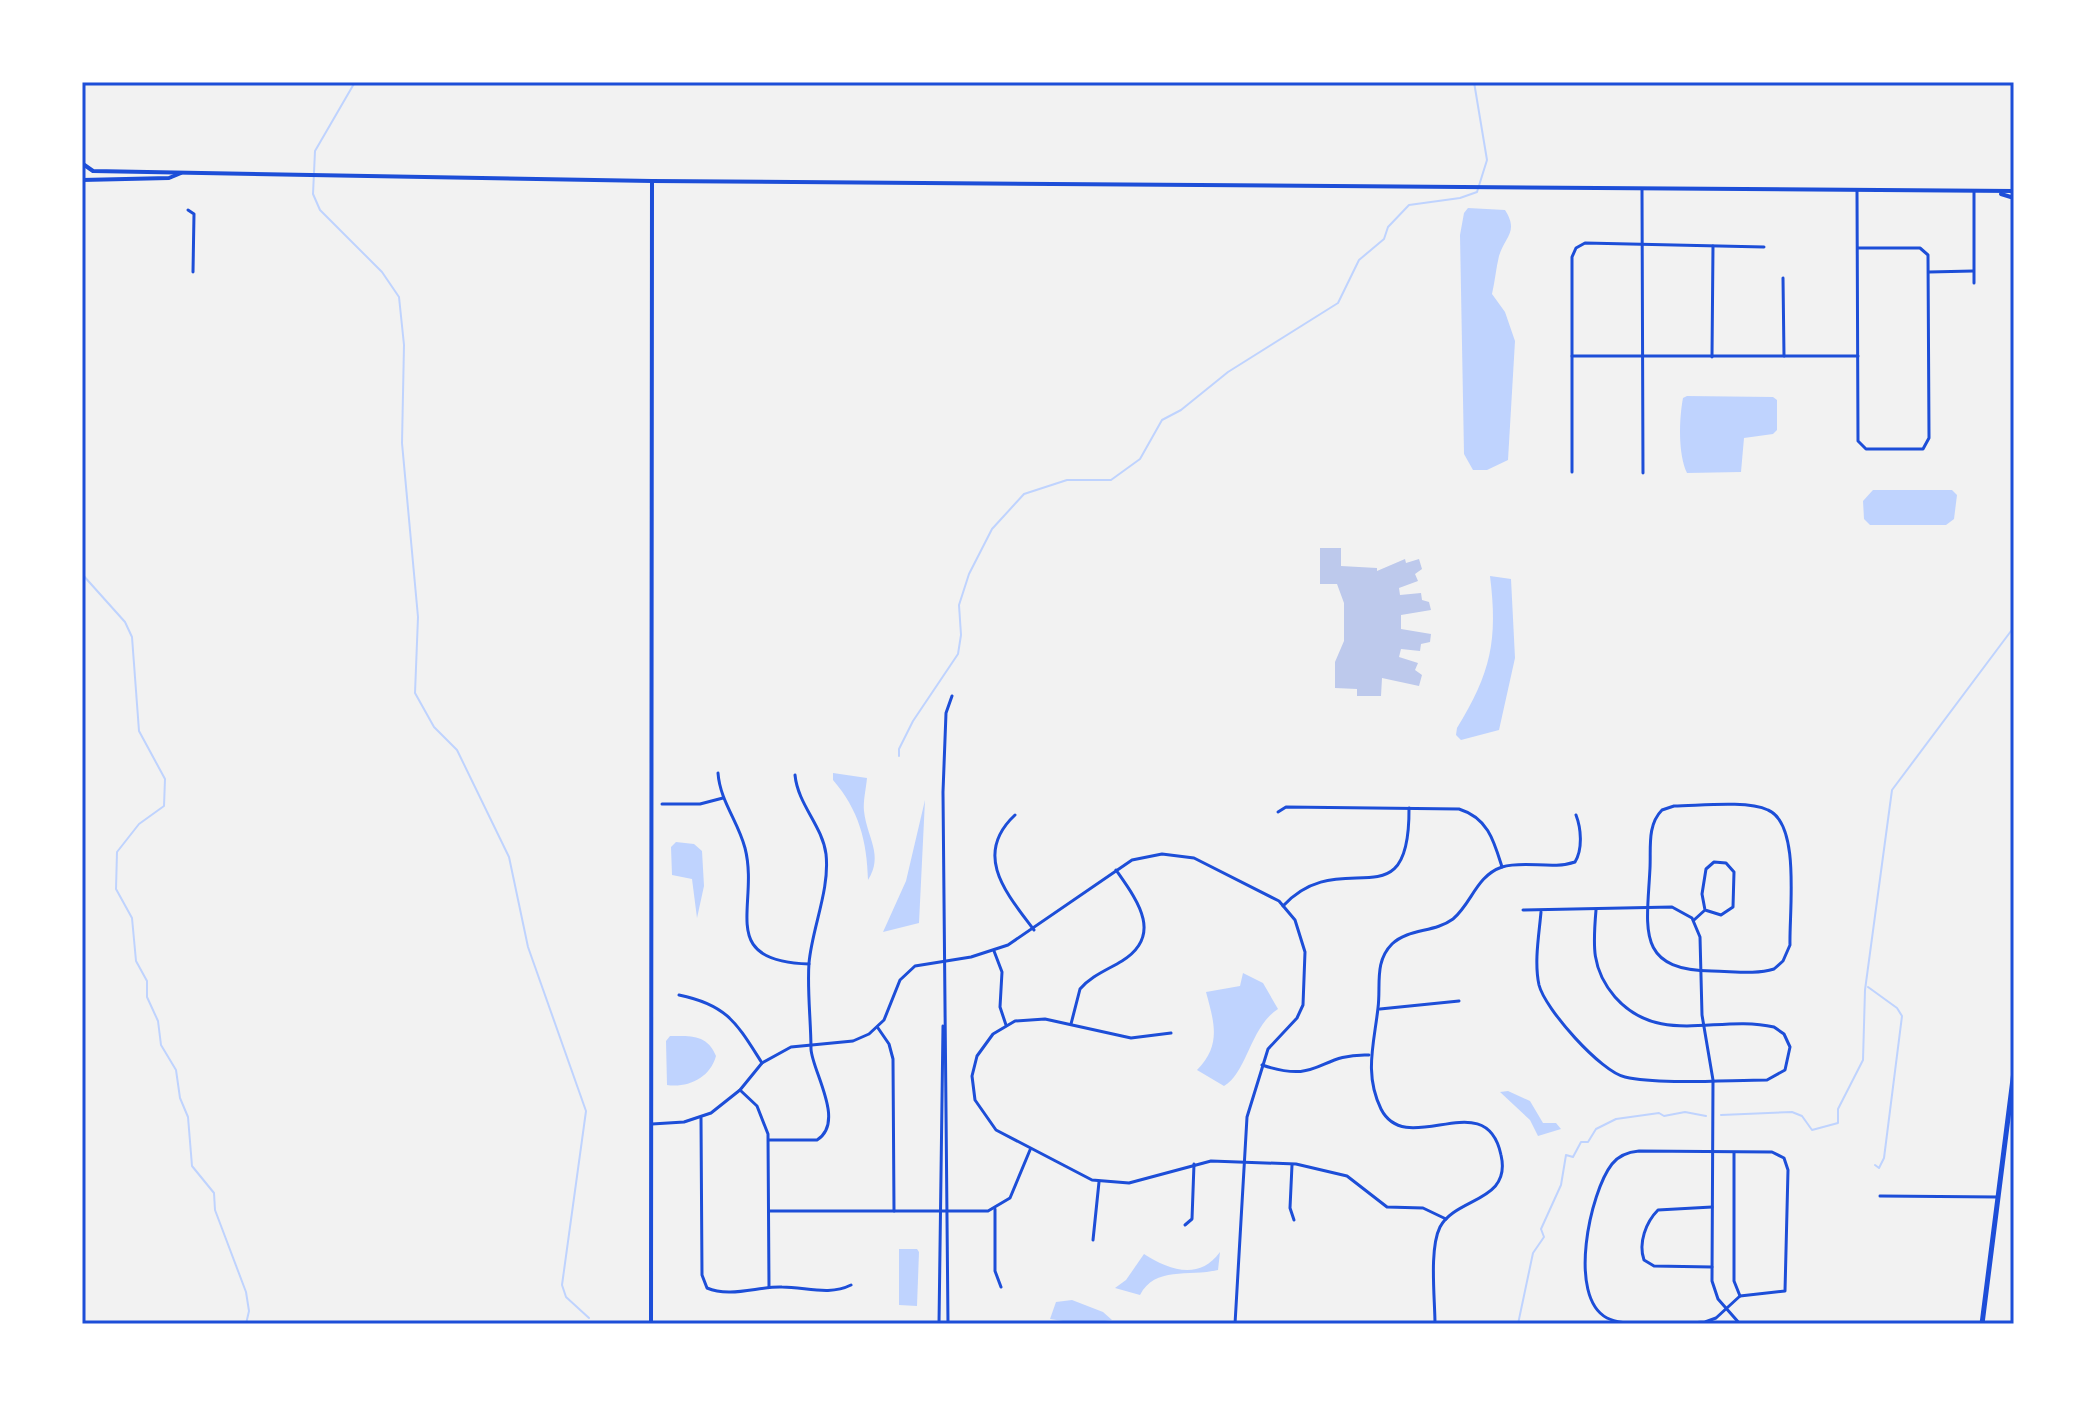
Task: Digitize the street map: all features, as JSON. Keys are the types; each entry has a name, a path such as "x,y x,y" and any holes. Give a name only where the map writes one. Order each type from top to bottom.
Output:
{"main road":[{"path":"1982,1324 2014,1071"}],"street":[{"path":"82,163 93,171 652,181 2014,191"},
{"path":"82,163 82,173"},
{"path":"122,171 122,177"},
{"path":"82,180 169,178 181,173"},
{"path":"651,1324 652,181"},
{"path":"1642,190 1643,473"},
{"path":"1857,191 1860,445 1869,450 1920,449 1926,446 1929,438 1929,272 1925,251 1858,248"},
{"path":"1974,192 1974,283"},
{"path":"1999,193 2014,198"},
{"path":"188,210 194,214 195,224 193,272"},
{"path":"1572,472 1572,257 1576,248 1585,243 1764,247"},
{"path":"1712,357 1713,246"},
{"path":"1929,272 1974,271"},
{"path":"1783,278 1784,356"},
{"path":"1572,356 1858,356"},
{"path":"948,1324 943,792 947,704 952,696"},
{"path":"718,773 723,798 745,849 748,875 745,925 750,940 764,956 776,961 809,964"},
{"path":"769,1140 814,1140 825,1133 826,1092 813,1064 811,1043 809,964 826,855 819,828 801,800 795,775"},
{"path":"662,804 700,804 723,798"},
{"path":"1674,806 1757,807 1769,810 1782,821 1789,842 1790,945 1786,957 1778,966 1765,971 1700,971 1681,970 1660,958 1648,937 1652,826 1662,810 1674,806"},
{"path":"1278,812 1286,807 1454,808 1474,815 1490,832 1502,867"},
{"path":"1283,906 1304,887 1323,880 1374,878 1393,871 1408,850 1409,807"},
{"path":"1015,815 997,836 996,866 1003,887 1034,930"},
{"path":"1435,1324 1436,1243 1446,1219 1480,1201 1495,1187 1502,1168 1498,1145 1485,1130 1469,1122 1449,1121 1416,1130 1392,1123 1376,1095 1370,1056 1378,1009 1379,970 1390,947 1409,934 1452,919 1484,878 1502,867 1575,862 1580,829 1576,815"},
{"path":"652,1124 701,1118 740,1090 762,1063 791,1047 853,1041 878,1028 888,1015 906,972 921,963 994,951 1034,930 1116,870 1150,855 1188,856 1258,889 1283,906 1295,920 1303,941 1305,996 1297,1018 1272,1043 1262,1065 1247,1117 1235,1324"},
{"path":"1714,862 1726,863 1734,872 1733,907 1721,915 1705,910 1702,894 1706,869 1714,862"},
{"path":"1071,1024 1080,989 1129,956 1145,933 1140,904 1116,870"},
{"path":"1523,910 1675,907 1694,920 1700,937 1703,1025 1713,1080 1714,1290 1740,1324"},
{"path":"1541,912 1537,971 1542,994 1602,1064 1629,1078 1713,1080 1776,1077 1787,1068 1789,1043 1781,1031 1765,1026 1650,1023 1634,1016 1604,984 1596,967 1596,910"},
{"path":"1694,920 1705,910"},
{"path":"994,951 1002,972 1000,1007 1006,1025"},
{"path":"679,995 722,1009 737,1023 762,1063"},
{"path":"1378,1009 1459,1001"},
{"path":"939,1324 938,1211 944,1002"},
{"path":"1171,1033 1131,1038 1031,1017 1006,1025 990,1037 977,1056 972,1076 973,1093 991,1125 1030,1150 1099,1182 1129,1183 1194,1164 1243,1160 1292,1163 1347,1176 1387,1207 1423,1208 1446,1219"},
{"path":"878,1028 889,1044 893,1059 894,1211"},
{"path":"1262,1065 1298,1074 1317,1070 1343,1055 1370,1056"},
{"path":"740,1090 759,1110 769,1140 769,1287"},
{"path":"701,1118 704,1283 714,1290 769,1287 830,1291 851,1285"},
{"path":"769,1211 995,1209 1013,1194 1030,1150"},
{"path":"1634,1151 1734,1152 1774,1152 1784,1158 1788,1170 1787,1287 1781,1294 1740,1296 1705,1322 1618,1321 1595,1308 1586,1285 1587,1233 1613,1163 1634,1151"},
{"path":"1734,1152 1734,1281 1740,1296"},
{"path":"1292,1163 1290,1208 1294,1220"},
{"path":"1185,1225 1192,1219 1194,1164"},
{"path":"1093,1240 1099,1182"},
{"path":"1880,1196 1998,1197"},
{"path":"1712,1207 1658,1210 1649,1223 1641,1249 1644,1260 1650,1265 1712,1267"},
{"path":"995,1209 995,1271 1001,1287"}],"water":[{"path":"1468,208 1505,210 1511,224 1510,234 1499,256 1492,294 1505,312 1515,341 1508,460 1487,470 1473,470 1464,454 1460,235 1464,213"},
{"path":"1773,397 1777,400 1777,430 1773,434 1744,438 1741,472 1687,473 1680,436 1683,398"},
{"path":"1873,490 1952,490 1957,495 1954,519 1946,525 1870,525 1864,519 1863,501"},
{"path":"1490,576 1511,579 1515,658 1499,730 1461,740 1456,735 1457,728 1478,690 1489,655 1493,619"},
{"path":"833,773 867,778 864,811 875,854 873,871 868,880 860,827 849,803 833,780"},
{"path":"925,800 919,923 883,932 906,881"},
{"path":"676,842 694,844 702,851 704,886 697,918 692,879 672,875 671,847"},
{"path":"1243,973 1263,983 1278,1009 1261,1027 1238,1071 1224,1086 1197,1070 1205,1061 1213,1042 1213,1023 1206,992 1240,986"},
{"path":"670,1036 691,1037 708,1044 716,1056 703,1076 683,1085 667,1085 666,1041"},
{"path":"1508,1091 1530,1101 1543,1123 1556,1123 1561,1129 1538,1136 1530,1120 1500,1092"},
{"path":"899,1249 917,1249 919,1252 917,1306 899,1305"},
{"path":"1220,1252 1218,1270 1163,1276 1146,1286 1140,1295 1115,1288 1126,1280 1144,1254 1163,1265 1193,1270 1212,1261"},
{"path":"1072,1300 1103,1312 1112,1320 1083,1324 1050,1319 1056,1302"}],"building":[{"path":"1320,548 1341,548 1341,566 1377,568 1377,571 1405,559 1406,563 1419,559 1422,569 1415,574 1418,581 1399,588 1400,595 1421,593 1422,600 1429,602 1431,610 1401,615 1401,629 1431,634 1430,642 1421,644 1420,651 1401,649 1399,657 1418,663 1415,670 1422,675 1419,686 1382,678 1381,696 1357,696 1357,689 1335,688 1335,662 1344,641 1344,603 1337,584 1320,584"}],"waterway":[{"path":"355,82 315,151 313,194 320,210 382,272 399,297 404,345 402,443 418,617 415,693 434,727 457,750 509,857 528,947 586,1111 562,1285 566,1297 589,1318"},
{"path":"899,756 899,749 913,721 958,654 961,635 959,605 969,574 992,529 1024,494 1067,480 1111,480 1140,459 1162,420 1181,410 1228,372 1338,303 1359,260 1384,239 1388,227 1409,205 1460,198 1477,192 1487,160 1474,82"},
{"path":"82,574 125,622 132,637 139,731 165,779 164,806 139,824 117,852 116,889 132,918 136,961 147,981 147,997 158,1021 161,1045 176,1070 180,1098 188,1117 192,1166 214,1193 215,1210 246,1292 249,1311 246,1324"},
{"path":"1721,1115 1792,1112 1802,1116 1812,1130 1838,1123 1838,1109 1863,1060 1865,990 1892,790 2014,627"},
{"path":"1868,987 1897,1008 1902,1016 1884,1158 1879,1168 1875,1165"},
{"path":"1518,1324 1533,1253 1544,1237 1541,1229 1561,1185 1566,1155 1573,1157 1581,1142 1588,1142 1596,1129 1616,1119 1685,1112 1706,1116"}]}
